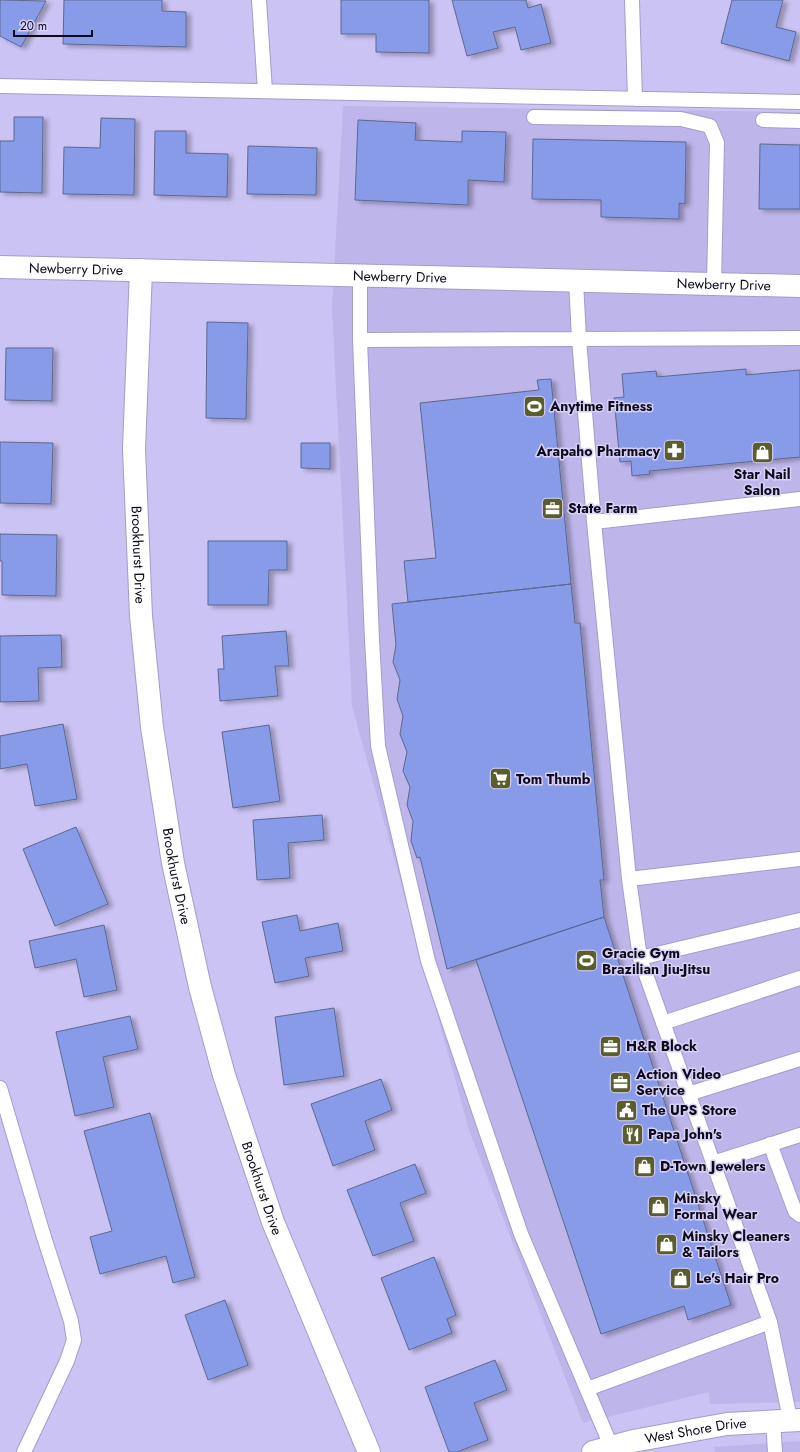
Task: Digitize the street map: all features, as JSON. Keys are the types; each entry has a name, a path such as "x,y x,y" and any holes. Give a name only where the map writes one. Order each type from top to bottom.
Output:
{"street":[{"name":"Newberry Drive","path":"0,267 800,286"},
{"name":"Brookhurst Drive","path":"141,270 134,450 141,616 152,727 173,863 200,987 220,1060 273,1222 369,1452"},
{"name":"West Shore Drive","path":"602,1449 633,1441 727,1424 788,1420"}],"lane":[{"path":"259,0 265,91"},
{"path":"632,0 635,99"},
{"path":"0,86 800,102"},
{"path":"534,117 681,118 710,126 717,142 714,284"},
{"path":"763,120 800,121"},
{"path":"360,275 360,340 378,746 428,962 521,1234 587,1389 602,1449"},
{"path":"576,280 579,339 594,522 629,879 640,958 770,1322 788,1420 775,1452"},
{"path":"360,340 800,338"},
{"path":"594,522 800,499"},
{"path":"629,879 800,859"},
{"path":"640,958 800,920"},
{"path":"663,1023 800,978"},
{"path":"688,1094 800,1059"},
{"path":"0,1088 43,1234 71,1321 74,1340 67,1361 24,1452"},
{"path":"713,1163 800,1135"},
{"path":"770,1144 795,1211 800,1215"},
{"path":"587,1389 770,1322"}],"shaded area":[{"path":"343,106 800,112 800,1402 710,1404 709,1392 583,1423 470,1133 352,706 332,308"},
{"path":"800,1441 800,1452 715,1452 714,1447"}],"building":[{"path":"0,0 46,1 21,47 0,36"},
{"path":"64,0 162,0 162,11 186,12 186,47 63,44"},
{"path":"341,0 429,0 429,53 376,52 376,34 341,34"},
{"path":"452,0 526,0 528,8 541,4 551,43 521,50 515,27 493,32 498,48 467,56"},
{"path":"732,0 783,0 776,27 796,32 789,61 721,43"},
{"path":"14,117 43,117 42,193 0,192 0,141 14,141"},
{"path":"101,118 135,119 134,195 63,194 64,147 100,148"},
{"path":"358,120 416,123 415,140 462,142 462,131 506,132 504,182 468,180 468,205 355,200"},
{"path":"155,131 186,131 186,153 228,154 227,197 154,195"},
{"path":"533,139 686,142 685,204 679,203 679,219 601,217 601,200 532,199"},
{"path":"760,144 800,145 800,209 759,209"},
{"path":"248,146 317,148 316,195 247,194"},
{"path":"207,322 248,323 246,419 206,418"},
{"path":"6,348 53,348 52,401 5,400"},
{"path":"746,369 746,375 800,370 800,457 649,471 650,474 632,476 631,461 620,462 614,398 624,397 622,374 656,371 657,377"},
{"path":"551,379 571,584 408,602 404,561 436,558 420,403 539,390 537,380"},
{"path":"0,442 53,443 51,504 0,503"},
{"path":"301,443 330,443 330,469 301,468"},
{"path":"0,534 57,535 56,596 2,595"},
{"path":"208,541 287,541 287,570 269,570 268,605 208,605"},
{"name":"Tom Thumb","path":"571,584 575,623 580,623 604,880 600,880 604,917 447,969 420,857 417,858 411,841 413,821 407,805 410,787 403,771 407,752 400,734 403,716 397,699 400,680 393,662 396,645 392,604"},
{"path":"286,631 289,666 275,666 278,696 220,701 218,669 224,669 222,636"},
{"path":"61,635 62,667 38,668 39,701 0,702 0,636"},
{"path":"63,724 77,799 35,806 27,764 0,769 0,736"},
{"path":"269,725 280,801 233,808 222,732"},
{"path":"322,815 324,840 288,843 290,878 257,880 253,820"},
{"path":"76,827 108,904 55,926 23,849"},
{"path":"297,915 300,931 338,923 343,951 305,958 309,976 275,983 262,922"},
{"path":"604,917 731,1305 688,1320 684,1306 601,1334 476,960"},
{"path":"104,925 117,990 84,997 76,959 35,968 29,941"},
{"path":"334,1008 344,1076 284,1085 275,1017"},
{"path":"130,1016 138,1049 103,1057 114,1107 75,1116 56,1032"},
{"path":"381,1079 392,1110 365,1121 375,1150 333,1166 311,1104"},
{"path":"150,1113 195,1277 173,1283 166,1256 100,1274 90,1237 112,1231 84,1131"},
{"path":"415,1164 426,1193 400,1203 414,1241 373,1256 347,1190"},
{"path":"434,1257 456,1315 447,1319 452,1333 409,1350 381,1278"},
{"path":"225,1300 248,1365 208,1380 185,1315"},
{"path":"495,1360 507,1390 474,1403 488,1440 457,1452 449,1452 425,1387"}],"place":[{"name":"Anytime Fitness","path":"535,406"},
{"name":"Arapaho Pharmacy","path":"675,451"},
{"name":"Star Nail Salon","path":"762,452"},
{"name":"State Farm","path":"552,508"},
{"name":"Tom Thumb","path":"501,779"},
{"name":"Gracie Gym Brazilian Jiu-Jitsu","path":"587,961"},
{"name":"H&R Block","path":"610,1046"},
{"name":"Action Video Service","path":"620,1082"},
{"name":"The UPS Store","path":"627,1110"},
{"name":"Papa John's","path":"632,1134"},
{"name":"D-Town Jewelers","path":"645,1166"},
{"name":"Minsky Formal Wear","path":"658,1206"},
{"name":"Minsky Cleaners & Tailors","path":"667,1244"},
{"name":"Le's Hair Pro","path":"681,1278"}]}
